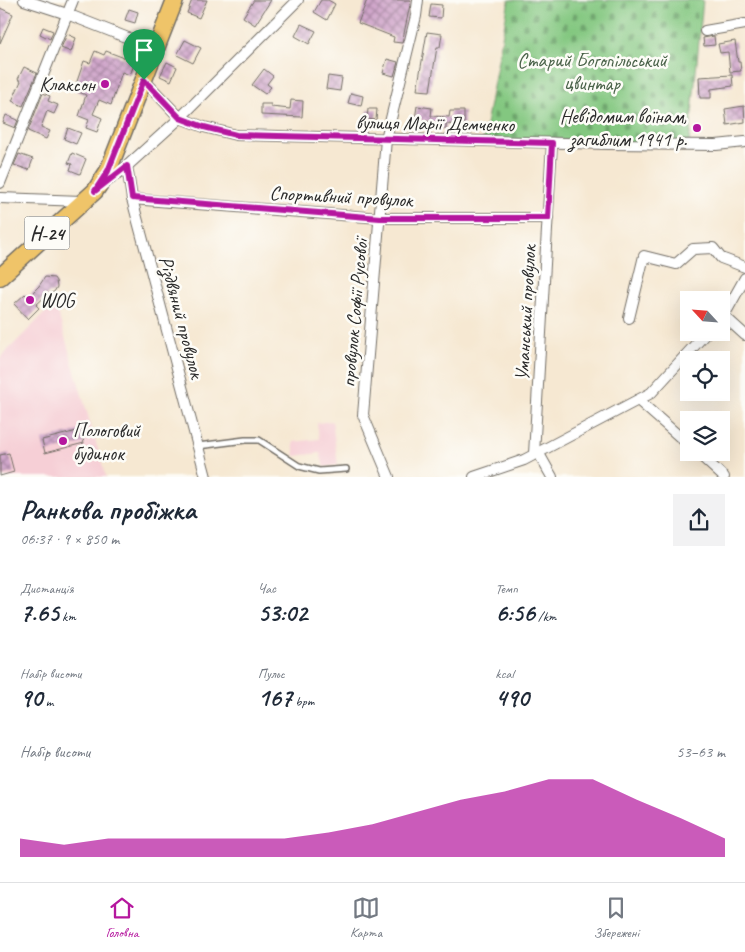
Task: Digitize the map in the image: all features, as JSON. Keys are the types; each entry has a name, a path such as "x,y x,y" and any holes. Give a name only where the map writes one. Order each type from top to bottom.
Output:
{"main road":[{"name":"Н-24","path":"0,277 95,191 112,164 175,0"}],"street":[{"path":"24,0 67,14 156,49"},
{"path":"0,182 72,0"},
{"path":"95,191 127,166 180,118 298,0"},
{"name":"провулок Софії Русової","path":"390,477 363,415 386,139 416,16 418,0"},
{"path":"705,31 745,24"},
{"name":"вулиця Марії Демченко","path":"144,80 180,118 204,127 236,135 552,143 716,145 745,142"},
{"name":"Уманський провулок","path":"536,453 552,143"},
{"name":"Різдвяний провулок","path":"127,166 132,198 206,477"},
{"path":"0,198 82,201"},
{"name":"Спортивний провулок","path":"132,198 380,218 548,218"},
{"path":"629,318 644,256 676,264 693,249 713,248 721,258 745,267"},
{"path":"730,303 745,278"},
{"path":"730,323 745,335"},
{"path":"474,477 524,460 651,393 699,341"},
{"path":"638,400 680,437"},
{"path":"536,453 552,477"},
{"path":"707,461 724,477"}],"lane":[{"path":"198,446 259,440 299,466 319,471 346,469"}],"shaded area":[{"path":"55,303 106,477 0,477 0,358"},
{"path":"332,421 338,465 324,467 320,453 295,456 293,442 319,439 317,423"}],"green space":[{"name":"Старий Богопільський цвинтар","path":"509,0 703,0 689,144 483,141"}],"building":[{"path":"192,0 207,0 199,18 187,13"},
{"path":"254,0 271,0 255,25 243,17"},
{"path":"321,0 328,0 335,4 327,20 314,12"},
{"path":"367,0 411,0 402,43 393,42 394,37 358,23"},
{"path":"431,4 442,5 441,18 429,17"},
{"path":"0,8 13,14 0,43"},
{"path":"129,9 138,12 135,23 125,20"},
{"path":"301,24 316,31 309,44 295,36"},
{"path":"43,27 53,31 50,39 40,34"},
{"path":"427,32 442,34 440,47 437,47 430,91 417,90"},
{"path":"67,34 76,38 71,52 61,48"},
{"path":"714,36 715,45 704,46 703,38"},
{"path":"185,40 201,48 193,63 177,55"},
{"path":"735,41 741,71 730,72 728,52 720,53 718,44"},
{"path":"95,51 104,55 106,51 135,62 130,75 122,72 111,105 99,100 93,114 102,118 97,132 86,128 89,120 79,116 86,95 74,90 84,61 90,63"},
{"path":"387,59 398,62 394,76 383,73"},
{"path":"167,62 177,67 171,81 160,76"},
{"path":"24,67 37,73 23,106 12,101 21,81 18,79"},
{"path":"264,69 273,76 267,84 271,87 265,94 252,85"},
{"path":"732,75 733,86 711,89 711,98 700,98 699,77"},
{"path":"328,76 342,78 340,91 326,89"},
{"path":"43,93 50,96 48,101 58,105 54,114 47,111 41,127 50,131 46,139 28,131"},
{"path":"351,93 363,96 361,106 348,103"},
{"path":"291,100 303,101 302,117 261,115 261,104 271,104 271,107 290,109"},
{"path":"417,106 432,108 431,116 449,117 450,111 464,111 464,125 446,124 446,129 438,129 438,123 415,119"},
{"path":"744,106 745,122 727,125 725,109"},
{"path":"368,109 377,109 376,120 367,119"},
{"path":"6,115 18,120 15,128 3,123"},
{"path":"68,128 81,133 76,144 64,139"},
{"path":"72,153 86,159 80,174 70,170 72,164 68,163"},
{"path":"19,154 33,159 29,170 14,165"},
{"name":"WOG","path":"45,277 54,278 57,287 54,292 48,294 36,305 39,308 28,319 14,304 25,294 28,297"},
{"name":"Пологовий будинок","path":"81,430 84,443 45,453 42,440"},
{"name":"Пологовий будинок","path":"9,453 14,472 0,476 0,455"}],"place":[{"name":"Клаксон","path":"105,84"},
{"name":"Невідомим воїнам, загиблим 1941 р.","path":"697,128"},
{"name":"WOG","path":"30,300"},
{"name":"Пологовий будинок","path":"63,441"}],"route":[{"path":"144,80 180,118 204,127 236,135 552,143 548,218 380,218 132,198 127,166 95,191 108,171 144,80"}]}
